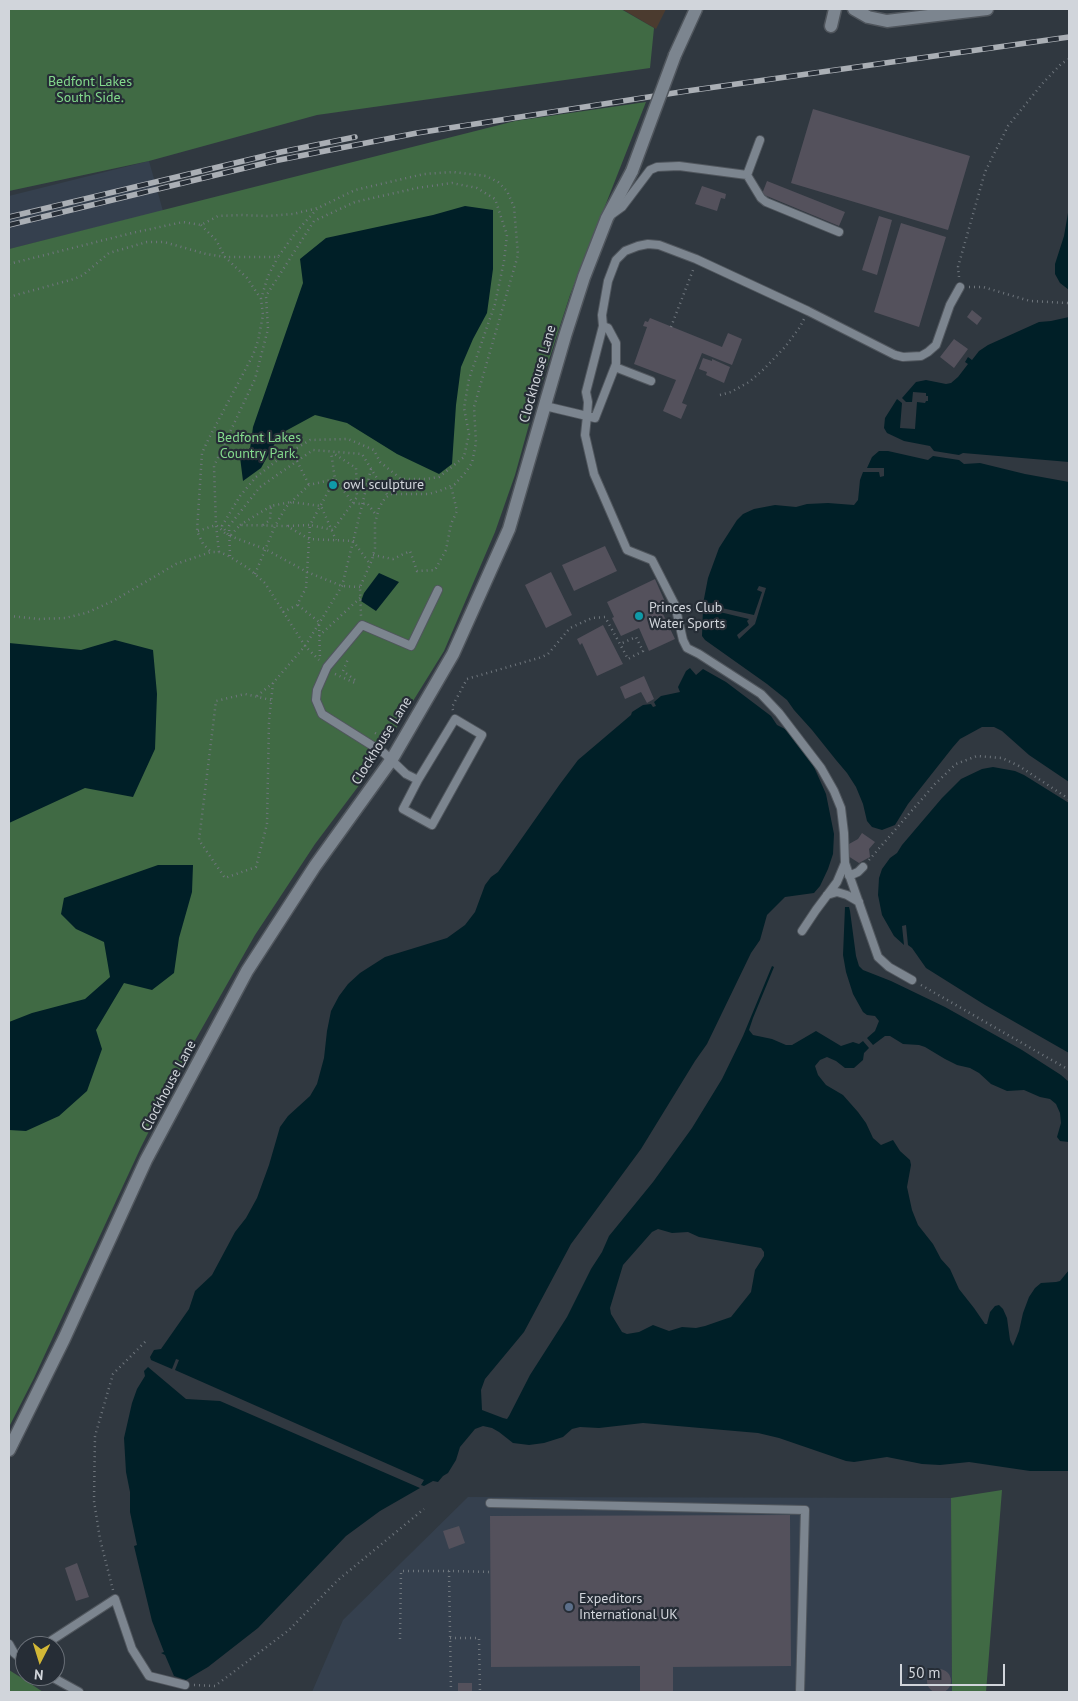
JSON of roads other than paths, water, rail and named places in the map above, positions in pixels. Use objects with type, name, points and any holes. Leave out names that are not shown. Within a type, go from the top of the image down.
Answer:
[{"type":"main road","name":"Clockhouse Lane","points":[[9,1450],[64,1339],[146,1160],[247,971],[316,866],[392,759],[453,654],[509,529],[567,328],[584,278],[607,218],[632,170],[676,54],[696,9]]},
{"type":"main road","points":[[831,26],[835,9]]},
{"type":"main road","points":[[854,9],[868,17],[887,21],[987,9]]},
{"type":"lane","points":[[746,175],[760,140]]},
{"type":"lane","points":[[607,218],[622,207],[650,170],[658,167],[679,166],[746,175],[761,198],[766,202],[839,232]]},
{"type":"lane","points":[[912,980],[889,967],[878,957],[845,863],[841,808],[821,768],[779,713],[761,694],[687,648],[683,640],[675,606],[652,560],[627,550],[594,474],[585,435],[588,402],[586,392],[603,326],[602,315],[608,281],[616,260],[625,251],[638,246],[653,244],[696,259],[808,311],[895,356],[903,357],[920,356],[928,352],[936,344],[950,305],[960,286]]},
{"type":"lane","points":[[545,406],[595,418],[615,367],[616,343],[608,328],[603,326]]},
{"type":"lane","points":[[615,367],[652,381]]},
{"type":"lane","points":[[418,780],[406,774],[392,759],[322,714],[316,700],[317,690],[326,667],[362,625],[411,646],[438,590]]},
{"type":"lane","points":[[455,719],[482,735],[432,826],[403,809],[418,780],[455,719]]},
{"type":"lane","points":[[802,931],[837,882],[845,863]]},
{"type":"lane","points":[[849,876],[858,872],[863,867]]},
{"type":"lane","points":[[828,895],[837,892],[847,894],[859,902]]},
{"type":"lane","points":[[490,1503],[805,1510],[800,1692]]},
{"type":"lane","points":[[58,1636],[115,1598],[132,1649],[149,1676],[185,1685]]},
{"type":"lane","points":[[65,1684],[79,1692]]},
{"type":"railway","points":[[9,225],[274,161],[417,133],[687,91],[1069,37]]},
{"type":"railway","points":[[9,217],[281,152],[355,137]]},
{"type":"place","name":"owl sculpture","points":[[333,485]]},
{"type":"place","name":"Princes Club Water Sports","points":[[639,616]]},
{"type":"place","name":"Expeditors International UK","points":[[569,1607]]},
{"type":"park label","name":"Bedfont Lakes South Side.","points":[[90,90]]},
{"type":"park label","name":"Bedfont Lakes Country Park.","points":[[259,446]]}]
